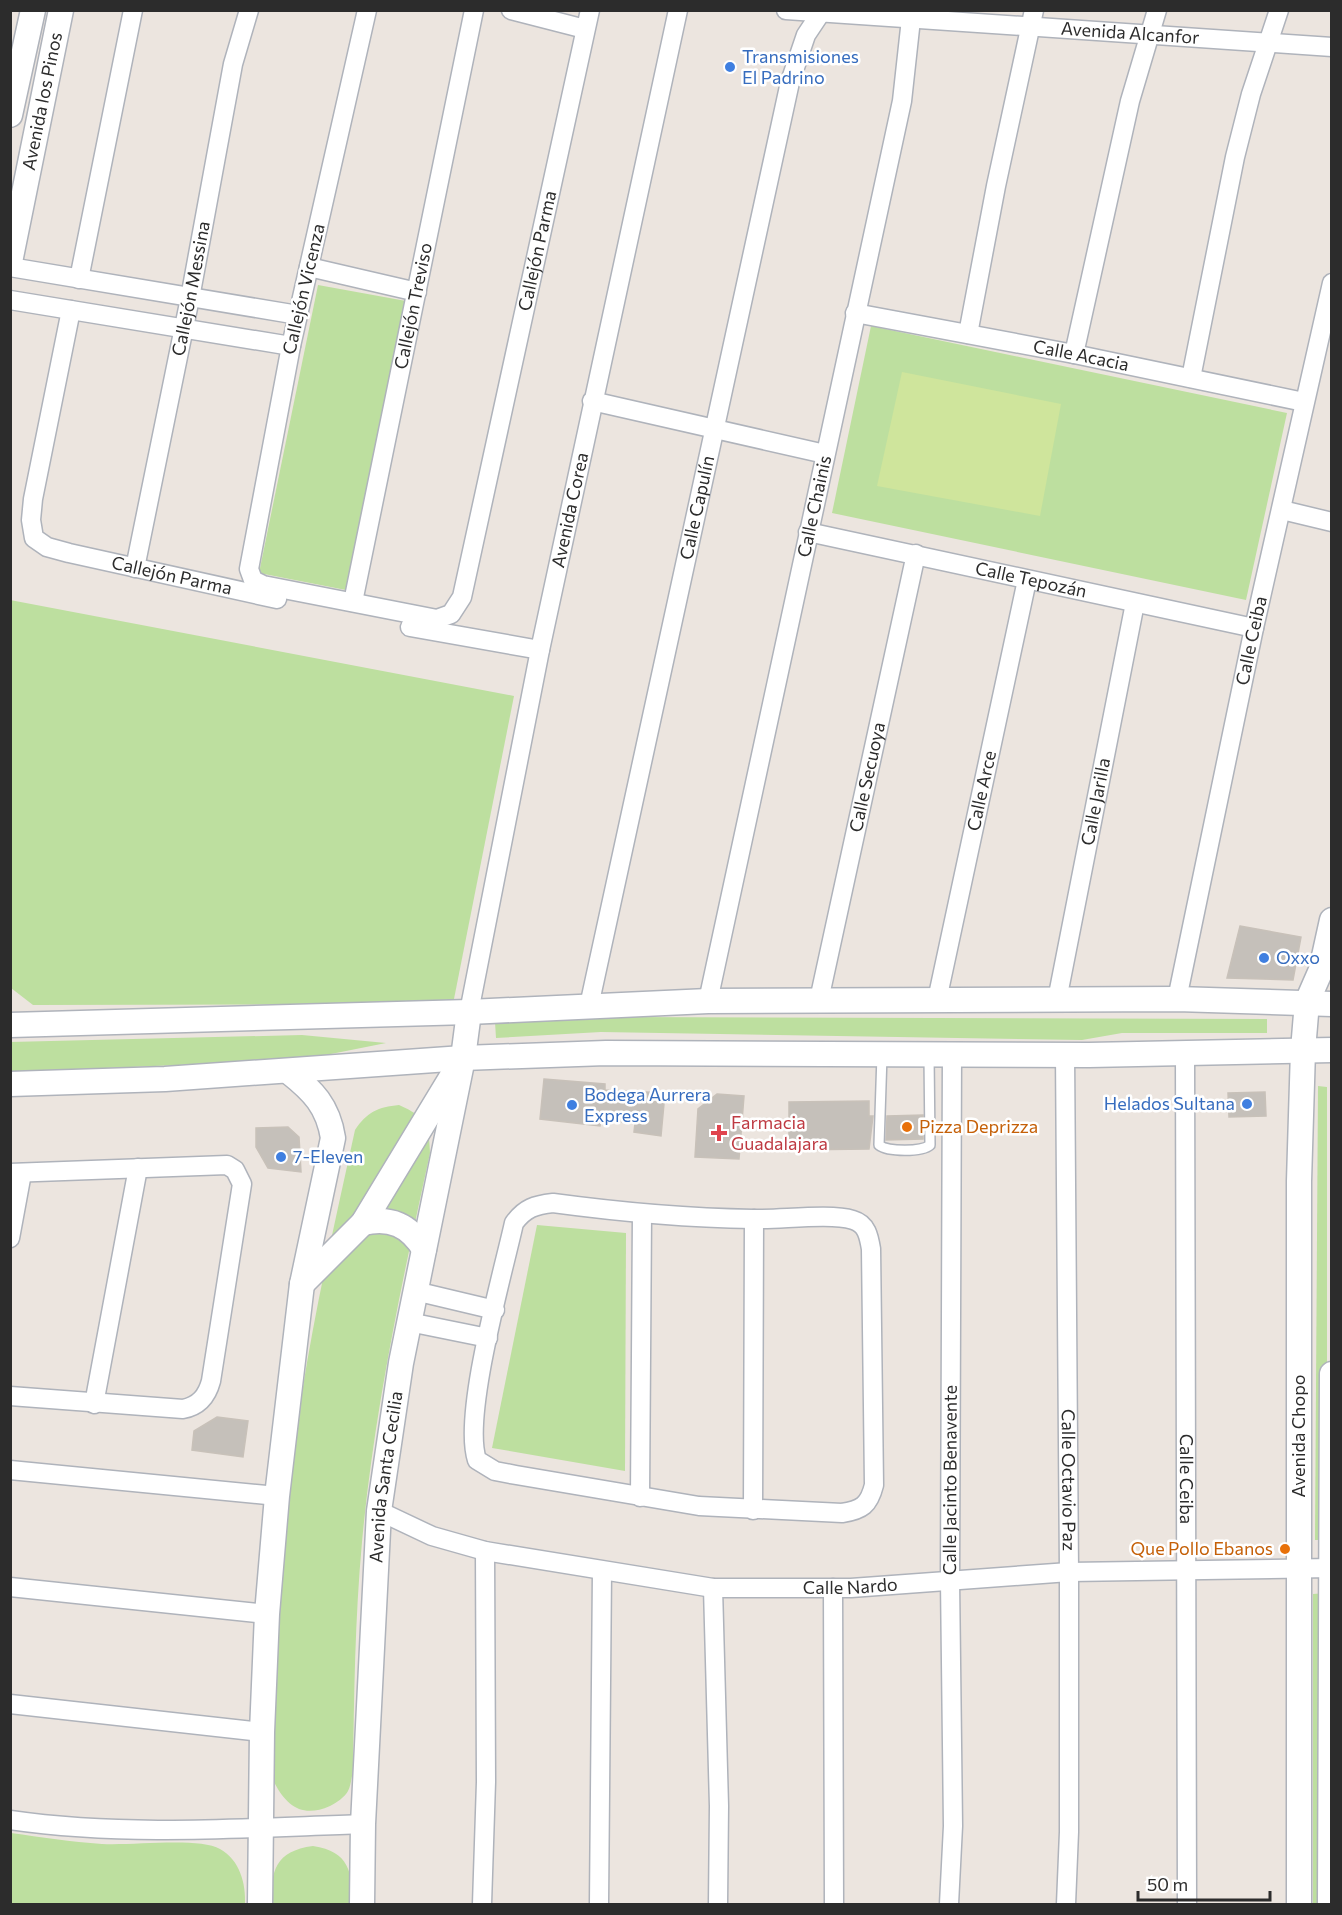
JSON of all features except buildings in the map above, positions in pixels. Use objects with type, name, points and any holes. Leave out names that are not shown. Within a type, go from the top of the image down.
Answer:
[{"type":"street","name":"Avenida los Pinos","points":[[10,115],[33,10]]},
{"type":"street","name":"Avenida los Pinos","points":[[10,264],[61,10]]},
{"type":"street","points":[[79,279],[133,10]]},
{"type":"street","name":"Callejón Messina","points":[[135,568],[190,298],[233,64],[249,10]]},
{"type":"street","name":"Callejón Vicenza","points":[[353,602],[263,585],[253,580],[249,569],[291,346],[367,10]]},
{"type":"street","name":"Callejón Treviso","points":[[353,602],[474,10]]},
{"type":"street","points":[[511,10],[585,29]]},
{"type":"street","name":"Callejón Parma","points":[[353,602],[437,619],[451,614],[462,597],[590,10]]},
{"type":"street","name":"Avenida Corea","points":[[469,1012],[540,650],[678,10]]},
{"type":"street","name":"Avenida Alcanfor","points":[[786,10],[1032,18],[1149,34],[1332,47]]},
{"type":"street","points":[[1074,354],[1113,173],[1157,10]]},
{"type":"street","points":[[1191,378],[1235,157],[1280,10]]},
{"type":"street","name":"Calle Capulín","points":[[589,1006],[790,82],[806,35],[821,12]]},
{"type":"street","name":"Calle Chainis","points":[[708,1001],[902,101],[911,14]]},
{"type":"street","points":[[968,334],[1032,18]]},
{"type":"street","points":[[10,264],[79,279],[298,315]]},
{"type":"street","points":[[309,267],[417,292]]},
{"type":"street","name":"Calle Ceiba","points":[[1177,999],[1254,628],[1332,283]]},
{"type":"street","points":[[10,300],[291,346]]},
{"type":"street","name":"Callejón Parma","points":[[71,310],[33,499],[31,520],[34,538],[47,547],[135,568],[350,615],[540,650]]},
{"type":"street","name":"Calle Acacia","points":[[855,313],[1074,354],[1304,402]]},
{"type":"street","points":[[592,401],[825,454]]},
{"type":"street","points":[[1282,510],[1332,522]]},
{"type":"street","name":"Calle Tepozán","points":[[808,532],[1254,628]]},
{"type":"street","name":"Calle Secuoya","points":[[819,1000],[916,554]]},
{"type":"street","name":"Calle Arce","points":[[938,1000],[1027,580]]},
{"type":"street","name":"Calle Jarilla","points":[[1057,1000],[1135,603]]},
{"type":"street","name":"Avenida Chopo","points":[[1299,1905],[1299,1181],[1303,1050],[1307,1002],[1322,970],[1332,920]]},
{"type":"street","points":[[1322,970],[1332,998]]},
{"type":"street","points":[[10,1014],[21,1025],[469,1012],[708,1001],[1177,999],[1332,1004]]},
{"type":"street","name":"Avenida Santa Cecilia","points":[[362,1905],[363,1824],[379,1511],[409,1322],[463,1058],[469,1012]]},
{"type":"street","points":[[10,1084],[289,1072],[463,1058],[606,1053],[1065,1054],[1332,1050]]},
{"type":"street","name":"Calle Jacinto Benavente","points":[[941,1053],[953,1826],[949,1905]]},
{"type":"street","name":"Calle Ceiba","points":[[1185,1053],[1187,1905]]},
{"type":"street","name":"Calle Octavio Paz","points":[[1065,1054],[1069,1572],[1069,1832],[1066,1905]]},
{"type":"street","points":[[302,1284],[363,1223],[463,1058]]},
{"type":"street","points":[[260,1905],[262,1732],[267,1614],[277,1496],[302,1284],[333,1138],[330,1122],[313,1090],[289,1072]]},
{"type":"street","points":[[10,1238],[16,1173],[226,1165],[235,1170],[243,1184],[209,1390],[199,1403],[183,1409],[10,1396]]},
{"type":"street","points":[[94,1404],[138,1168]]},
{"type":"street","points":[[553,1203],[642,1214],[852,1220],[861,1224],[868,1234],[871,1249],[874,1485],[870,1502],[858,1511],[842,1513],[753,1510],[640,1497],[506,1473],[487,1467],[477,1460],[472,1436],[488,1338],[514,1223],[523,1211],[537,1205],[553,1203]]},
{"type":"street","points":[[640,1497],[642,1214]]},
{"type":"street","points":[[753,1510],[754,1219]]},
{"type":"street","points":[[363,1223],[377,1220],[392,1221],[405,1227],[416,1236],[424,1249]]},
{"type":"street","points":[[416,1291],[495,1310]]},
{"type":"street","points":[[409,1322],[488,1338]]},
{"type":"street","name":"Avenida Chopo","points":[[1330,1905],[1332,1374]]},
{"type":"street","points":[[10,1470],[277,1496]]},
{"type":"street","name":"Calle Nardo","points":[[379,1511],[432,1536],[485,1551],[713,1588],[833,1588],[1069,1572],[1331,1568]]},
{"type":"street","points":[[482,1905],[486,1782],[485,1551]]},
{"type":"street","points":[[598,1905],[602,1571]]},
{"type":"street","points":[[10,1587],[267,1614]]},
{"type":"street","points":[[713,1588],[719,1806],[718,1905]]},
{"type":"street","points":[[833,1588],[834,1905]]},
{"type":"street","points":[[10,1704],[262,1732]]},
{"type":"street","points":[[10,1820],[89,1829],[147,1831],[363,1824]]},
{"type":"lane","points":[[882,1053],[879,1145],[889,1149],[925,1149],[930,1145],[941,1053]]},
{"type":"green space","points":[[318,285],[406,301],[346,590],[259,573]]},
{"type":"green space","points":[[871,326],[1287,413],[1246,600],[832,513]]},
{"type":"green space","points":[[902,372],[1061,404],[1040,516],[877,486]]},
{"type":"green space","points":[[10,600],[514,696],[453,1004],[33,1005],[11,988]]},
{"type":"green space","points":[[614,1017],[1267,1019],[1267,1033],[1122,1033],[1082,1040],[601,1032],[496,1038],[495,1022]]},
{"type":"green space","points":[[302,1035],[386,1043],[301,1060],[11,1072],[10,1042]]},
{"type":"green space","points":[[1318,1086],[1327,1087],[1327,1540],[1315,1540]]},
{"type":"green space","points":[[399,1105],[415,1113],[424,1123],[429,1135],[430,1153],[381,1395],[367,1493],[358,1599],[353,1773],[349,1789],[340,1800],[320,1809],[304,1810],[290,1804],[274,1782],[280,1587],[295,1441],[314,1327],[355,1130],[374,1112],[385,1107]]},
{"type":"green space","points":[[537,1225],[626,1233],[625,1471],[492,1448]]},
{"type":"green space","points":[[1326,1593],[1326,1904],[1313,1904],[1313,1594]]},
{"type":"green space","points":[[11,1833],[102,1844],[197,1843],[210,1845],[227,1854],[237,1866],[243,1881],[245,1904],[11,1904]]},
{"type":"green space","points":[[313,1846],[335,1853],[346,1865],[352,1882],[354,1904],[271,1904],[272,1882],[278,1864],[290,1853]]},
{"type":"place","name":"Transmisiones El Padrino","points":[[730,67]]},
{"type":"place","name":"Oxxo","points":[[1264,958]]},
{"type":"place","name":"Helados Sultana","points":[[1247,1104]]},
{"type":"place","name":"Bodega Aurrera Express","points":[[572,1105]]},
{"type":"place","name":"Pizza Deprizza","points":[[907,1127]]},
{"type":"place","name":"Farmacia Guadalajara","points":[[719,1133]]},
{"type":"place","name":"7-Eleven","points":[[281,1157]]},
{"type":"place","name":"Que Pollo Ebanos","points":[[1285,1549]]}]
